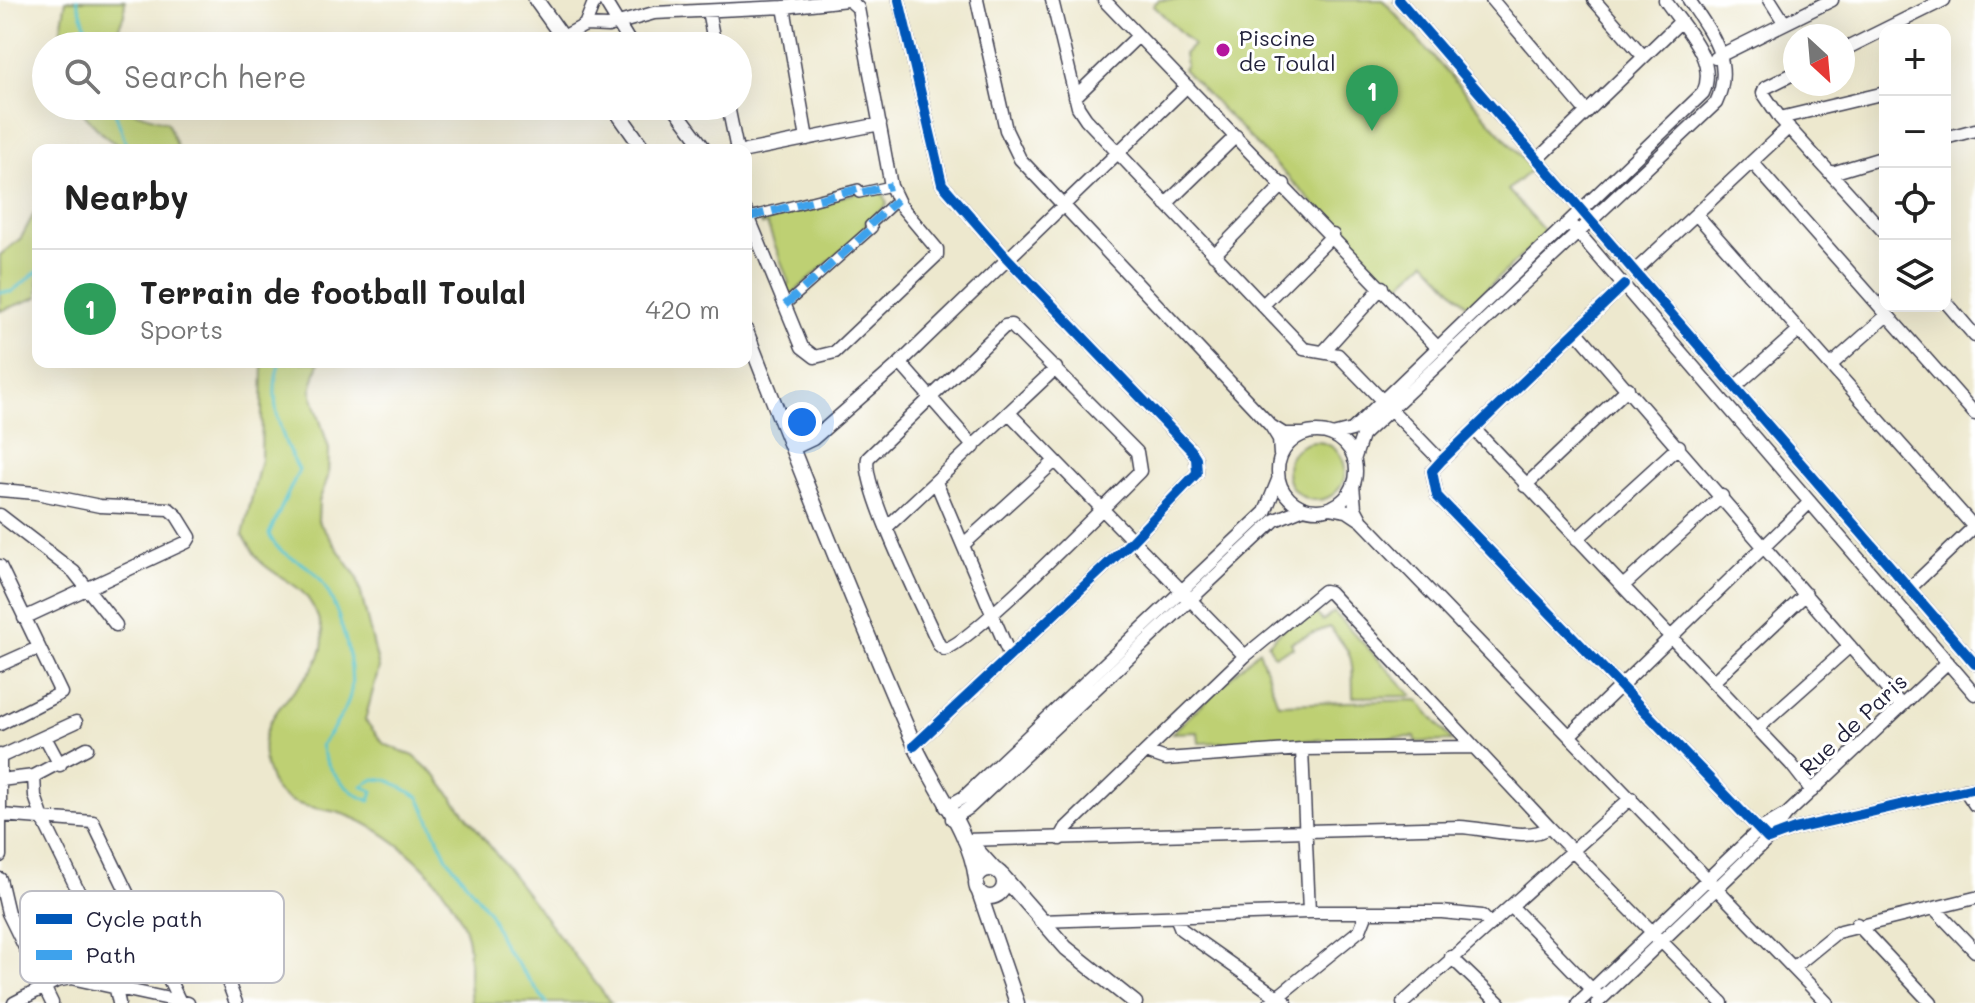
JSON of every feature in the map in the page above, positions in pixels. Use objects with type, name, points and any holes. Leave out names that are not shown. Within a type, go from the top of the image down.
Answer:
[{"type":"street","points":[[536,0],[559,32]]},
{"type":"street","points":[[577,32],[585,25],[595,0]]},
{"type":"street","points":[[604,0],[623,32]]},
{"type":"street","points":[[585,25],[618,23],[654,13],[784,7],[848,0],[858,8],[891,186],[897,200],[938,253],[835,352],[822,358],[806,352],[752,224]]},
{"type":"street","points":[[899,0],[942,184],[1006,257],[1196,458],[1197,473],[1131,542],[914,746]]},
{"type":"street","points":[[977,0],[1010,142],[1020,159],[1065,203],[1271,426],[1284,434],[1332,435],[1352,430],[1386,406],[1578,233],[1716,103],[1722,86],[1722,55],[1717,41],[1689,0]]},
{"type":"street","points":[[1052,0],[1075,97],[1086,119],[1304,349],[1338,355],[1441,461]]},
{"type":"street","points":[[1104,0],[1333,235],[1438,348]]},
{"type":"street","points":[[1399,0],[1584,208],[1975,664]]},
{"type":"street","points":[[1492,0],[1586,111]]},
{"type":"street","points":[[1594,0],[1643,56]]},
{"type":"street","points":[[1362,521],[1355,508],[1353,485],[1354,460],[1362,436],[1438,348],[1697,100],[1707,85],[1705,63],[1665,0]]},
{"type":"street","points":[[1770,0],[1784,22]]},
{"type":"street","points":[[1705,63],[1832,0]]},
{"type":"street","points":[[1855,44],[1944,0]]},
{"type":"street","points":[[784,7],[807,139]]},
{"type":"street","points":[[708,11],[712,32]]},
{"type":"street","points":[[1912,16],[1914,24]]},
{"type":"street","points":[[1539,158],[1680,22]]},
{"type":"street","points":[[1075,97],[1138,36]]},
{"type":"street","points":[[1783,79],[1763,90],[1785,123],[1879,226]]},
{"type":"street","points":[[792,449],[813,439],[900,363],[1006,257],[1187,86]]},
{"type":"street","points":[[1636,270],[1752,162],[1785,123],[1879,95]]},
{"type":"street","points":[[623,120],[640,144]]},
{"type":"street","points":[[684,120],[702,144]]},
{"type":"street","points":[[731,120],[736,144]]},
{"type":"street","points":[[752,150],[880,124]]},
{"type":"street","points":[[1951,136],[1975,130]]},
{"type":"street","points":[[1166,204],[1236,136]]},
{"type":"street","points":[[1832,173],[1879,159]]},
{"type":"street","points":[[1752,162],[1975,414]]},
{"type":"street","points":[[1214,255],[1284,184]]},
{"type":"street","points":[[752,213],[858,189],[859,193],[891,186]]},
{"type":"street","points":[[785,305],[861,238],[897,200]]},
{"type":"street","points":[[1696,214],[1974,527],[1910,588]]},
{"type":"street","points":[[1569,222],[1975,694]]},
{"type":"street","points":[[1263,305],[1333,235]]},
{"type":"street","points":[[1624,285],[1432,471],[1437,496],[1764,835]]},
{"type":"street","points":[[1324,351],[1382,287]]},
{"type":"street","points":[[1951,308],[1975,336]]},
{"type":"street","points":[[1831,365],[1886,316]]},
{"type":"street","points":[[1005,326],[1016,327],[1141,458],[1140,471],[994,612],[950,649],[939,645],[866,475],[868,458],[931,397],[1005,326]]},
{"type":"street","points":[[1736,386],[1798,331]]},
{"type":"street","points":[[1577,332],[1901,705]]},
{"type":"street","points":[[752,346],[914,746],[966,842],[1017,1003]]},
{"type":"street","points":[[900,363],[974,447]]},
{"type":"street","points":[[887,527],[1056,368]]},
{"type":"street","points":[[1525,486],[1628,388]]},
{"type":"street","points":[[1010,414],[1245,656]]},
{"type":"street","points":[[1186,595],[1265,512],[1278,480],[1281,446],[1271,426]]},
{"type":"street","points":[[1475,430],[1812,791]]},
{"type":"street","points":[[1279,459],[1290,443],[1306,434]]},
{"type":"street","points":[[1332,435],[1346,445],[1354,460]]},
{"type":"street","points":[[1577,539],[1679,446]]},
{"type":"street","points":[[964,544],[1054,462]]},
{"type":"street","points":[[1278,480],[1287,497],[1304,508]]},
{"type":"street","points":[[936,482],[994,612],[1010,656]]},
{"type":"street","points":[[1330,508],[1348,495],[1353,485]]},
{"type":"street","points":[[0,490],[36,493],[100,506],[169,509],[190,537],[187,542],[24,618]]},
{"type":"street","points":[[1623,586],[1722,496]]},
{"type":"street","points":[[1571,734],[1763,544],[1810,502]]},
{"type":"street","points":[[949,813],[1186,595],[1275,520],[1304,508],[1347,511],[1362,521],[1571,734],[1827,1003]]},
{"type":"street","points":[[0,515],[55,555],[88,587],[116,625]]},
{"type":"street","points":[[0,566],[6,595],[24,618],[61,693],[0,724]]},
{"type":"street","points":[[1060,839],[1066,828],[1245,656],[1317,593],[1329,592],[1549,827],[1722,1003]]},
{"type":"street","points":[[1713,682],[1806,594]]},
{"type":"street","points":[[1757,729],[1850,646]]},
{"type":"street","points":[[0,665],[38,648]]},
{"type":"street","name":"Rue de Paris","points":[[1764,835],[1948,662]]},
{"type":"street","points":[[0,856],[0,756],[76,722]]},
{"type":"street","points":[[45,737],[60,765]]},
{"type":"street","points":[[1146,752],[1166,759],[1302,749],[1474,747]]},
{"type":"street","points":[[0,780],[34,776],[60,765],[87,748]]},
{"type":"street","points":[[1302,749],[1309,912]]},
{"type":"street","points":[[34,776],[35,796],[43,819],[76,891]]},
{"type":"street","points":[[1578,1003],[1599,999],[1657,936],[1764,835],[1970,789],[1975,805]]},
{"type":"street","points":[[1405,1002],[1451,957],[1631,798]]},
{"type":"street","points":[[1,815],[93,822],[128,891]]},
{"type":"street","points":[[966,842],[1486,828],[1529,836],[1549,827]]},
{"type":"street","points":[[966,842],[1092,972],[1135,1003]]},
{"type":"street","points":[[998,872],[981,872],[978,886],[986,897],[998,895],[1028,909]]},
{"type":"street","points":[[996,934],[998,895],[1005,883],[998,872]]},
{"type":"street","points":[[0,879],[8,913],[20,938]]},
{"type":"street","points":[[1793,968],[1822,941],[1857,924],[1975,898]]},
{"type":"street","points":[[1511,906],[1599,999]]},
{"type":"street","points":[[1934,908],[1975,951]]},
{"type":"street","points":[[1177,919],[1181,929],[1277,1001],[1360,930],[1367,912]]},
{"type":"street","points":[[1040,921],[1367,912],[1461,913],[1482,916],[1489,923]]},
{"type":"street","points":[[1857,924],[1931,1003]]},
{"type":"street","points":[[1451,957],[1499,1003]]},
{"type":"street","points":[[42,983],[52,1003]]},
{"type":"street","points":[[14,1003],[56,983]]},
{"type":"street","points":[[102,983],[184,1001]]},
{"type":"street","points":[[119,983],[119,1003]]},
{"type":"street","points":[[175,983],[184,1001]]},
{"type":"street","points":[[228,983],[236,1003]]},
{"type":"green space","points":[[66,0],[125,0],[124,15],[117,32],[60,32]]},
{"type":"green space","points":[[1159,0],[1383,0],[1532,169],[1508,190],[1546,233],[1468,306],[1426,261],[1396,288],[1183,69],[1186,65],[1184,54],[1193,45],[1153,5]]},
{"type":"green space","points":[[89,120],[160,120],[167,122],[176,144],[116,144]]},
{"type":"green space","points":[[883,191],[887,205],[865,224],[868,227],[790,296],[786,285],[789,283],[767,224],[762,225],[759,218],[856,193]]},
{"type":"green space","points":[[32,217],[32,299],[0,311],[0,255],[21,238]]},
{"type":"green space","points":[[263,368],[317,368],[311,391],[329,449],[328,477],[319,501],[318,521],[357,577],[379,668],[365,720],[384,744],[414,756],[436,776],[611,1003],[472,1003],[467,937],[460,917],[433,878],[396,843],[376,830],[336,812],[295,803],[274,787],[263,748],[268,727],[278,710],[306,678],[317,661],[323,643],[320,623],[309,600],[297,587],[260,561],[243,534],[261,459]]},
{"type":"green space","points":[[1316,442],[1336,451],[1345,471],[1336,491],[1316,500],[1296,491],[1287,471],[1296,451]]},
{"type":"green space","points":[[1308,605],[1323,621],[1334,612],[1413,696],[1353,697],[1348,651],[1329,627],[1291,642],[1293,648],[1274,655],[1268,644]]},
{"type":"green space","points":[[1259,650],[1278,704],[1418,700],[1452,741],[1416,742],[1415,737],[1199,743],[1198,732],[1172,733]]},
{"type":"waterway","points":[[77,0],[87,32]]},
{"type":"waterway","points":[[118,120],[126,144]]},
{"type":"waterway","points":[[0,292],[11,292],[32,276]]},
{"type":"waterway","points":[[278,368],[275,390],[278,418],[299,470],[269,534],[278,548],[309,568],[323,583],[337,612],[350,662],[351,691],[347,705],[321,745],[323,754],[339,779],[362,798],[370,801],[373,791],[362,786],[374,779],[388,780],[419,797],[447,858],[489,912],[504,947],[547,1003]]},
{"type":"marked path","points":[[752,216],[858,189],[859,193],[891,186]]},
{"type":"marked path","points":[[785,305],[872,228],[870,225],[897,200]]},
{"type":"cycle path","points":[[899,0],[942,184],[1006,257],[1191,450],[1196,458],[1197,473],[1131,542],[914,746]]},
{"type":"cycle path","points":[[1399,0],[1975,664]]},
{"type":"cycle path","points":[[1624,285],[1432,471],[1437,496],[1768,839],[1795,829],[1975,788]]},
{"type":"place","name":"Piscine de Toulal","points":[[1223,50]]},
{"type":"place","name":"Terrain de football Toulal","points":[[1372,131]]}]
